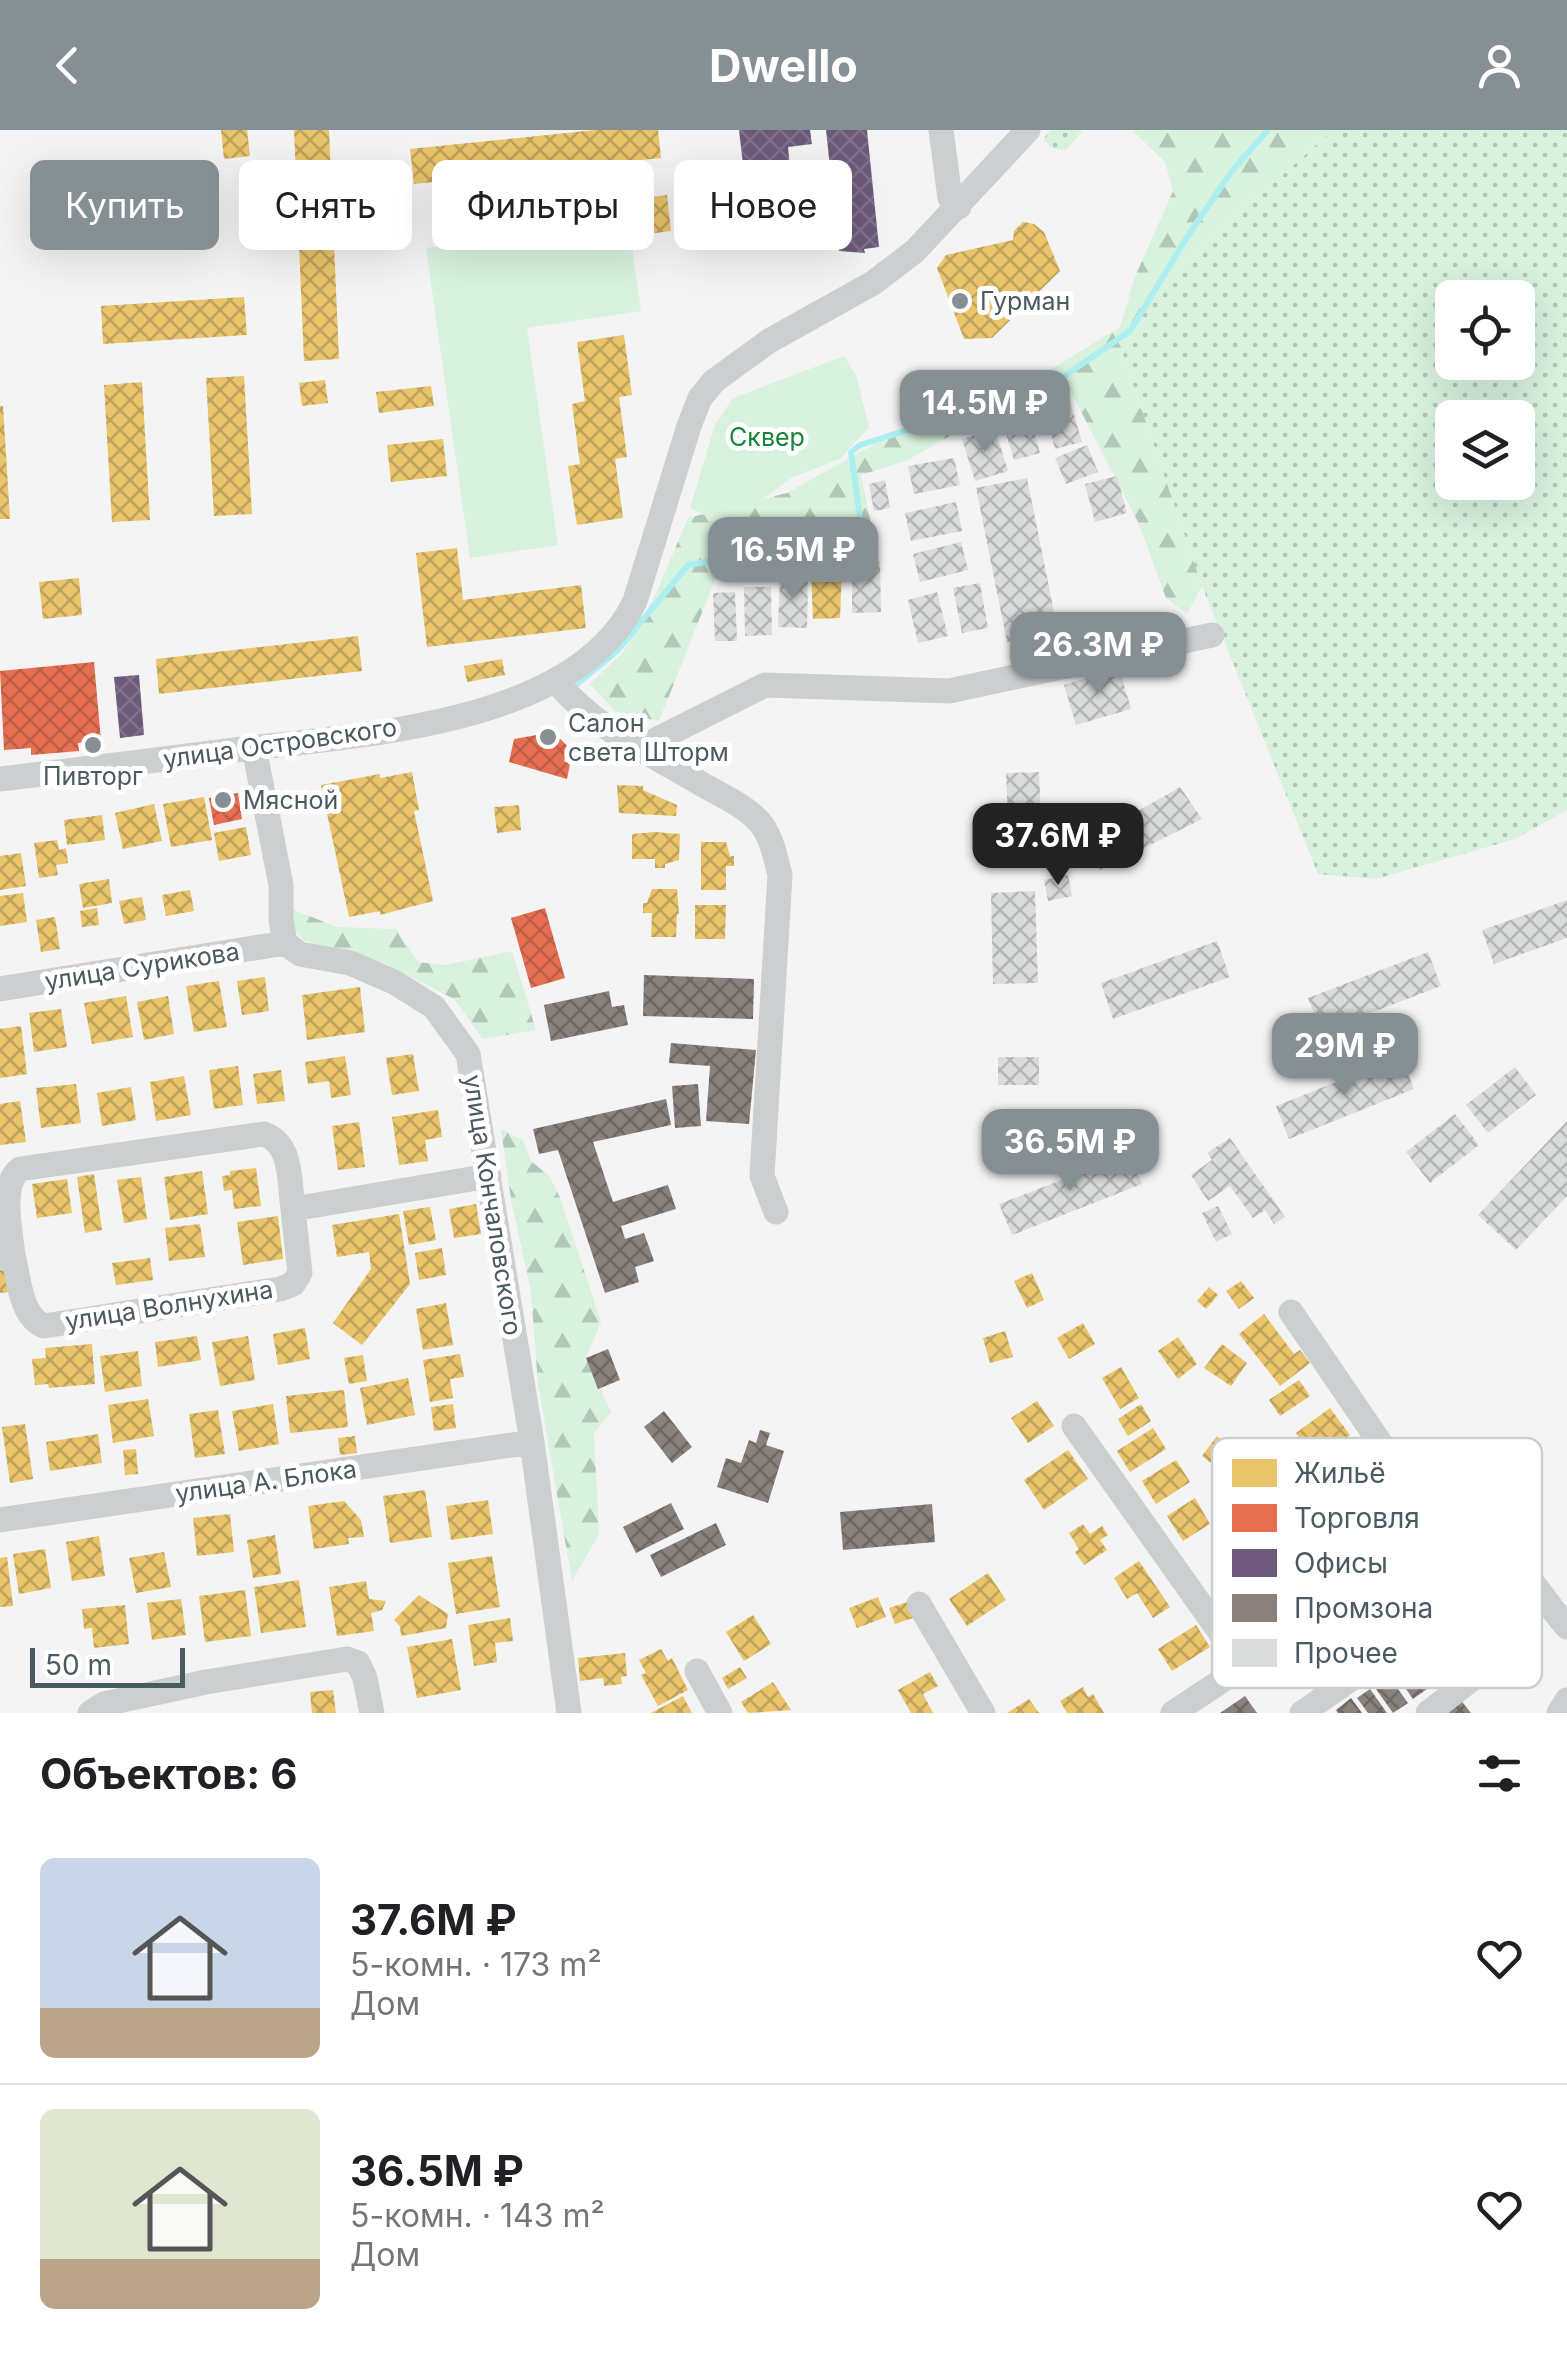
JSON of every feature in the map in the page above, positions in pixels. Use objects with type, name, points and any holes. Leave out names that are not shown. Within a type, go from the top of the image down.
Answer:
[{"type":"street","points":[[940,130],[950,198],[959,206]]},
{"type":"street","name":"улица Островского","points":[[0,780],[439,720],[520,696],[584,662],[625,622],[689,426],[700,398],[714,381],[769,341],[874,283],[914,251],[1028,130]]},
{"type":"street","points":[[640,748],[765,685],[949,691],[1212,635]]},
{"type":"street","points":[[554,680],[577,707],[606,730],[747,813],[760,823],[774,849],[780,876],[762,1176],[776,1212]]},
{"type":"street","points":[[254,748],[281,886],[280,920],[285,943]]},
{"type":"street","name":"улица Сурикова","points":[[0,988],[285,943]]},
{"type":"street","name":"улица Кончаловского","points":[[285,943],[300,954],[350,963],[394,982],[434,1007],[468,1054],[532,1442],[569,1713]]},
{"type":"street","points":[[7,1256],[5,1186],[10,1174],[20,1168],[264,1134],[276,1138],[284,1148],[293,1208],[489,1176]]},
{"type":"street","name":"улица Волнухина","points":[[7,1256],[27,1311],[33,1322],[44,1326],[280,1289],[293,1284],[300,1273],[293,1208]]},
{"type":"street","points":[[1291,1312],[1386,1438]]},
{"type":"street","points":[[1074,1426],[1212,1621]]},
{"type":"street","name":"улица А. Блока","points":[[0,1520],[532,1442]]},
{"type":"street","points":[[1542,1596],[1564,1624]]},
{"type":"street","points":[[919,1604],[983,1713]]},
{"type":"street","points":[[90,1713],[104,1704],[189,1686],[347,1659],[358,1663],[365,1678],[372,1713]]},
{"type":"street","points":[[697,1672],[720,1713]]},
{"type":"street","points":[[1173,1713],[1212,1687]]},
{"type":"street","points":[[1302,1713],[1338,1688]]},
{"type":"street","points":[[1428,1713],[1460,1688]]},
{"type":"street","points":[[1559,1713],[1567,1700]]},
{"type":"green space","points":[[1051,130],[1083,130],[1066,150],[1053,149],[1043,139]]},
{"type":"green space","points":[[1132,130],[1333,130],[1156,287],[1123,355],[1202,586],[1187,614],[1166,598],[1139,524],[1070,390],[967,426],[908,460],[861,475],[876,547],[821,563],[715,580],[659,721],[616,712],[590,684],[623,652],[654,598],[688,518],[787,493],[926,415],[1003,399],[1120,327],[1135,277],[1173,191],[1165,162]]},
{"type":"green space","points":[[1333,130],[1567,130],[1567,810],[1515,839],[1376,879],[1318,874],[1202,586],[1123,355],[1156,287]]},
{"type":"green space","points":[[426,248],[632,250],[641,311],[527,328],[558,545],[470,558]]},
{"type":"green space","name":"Сквер","points":[[844,356],[856,375],[869,427],[840,459],[793,477],[726,526],[690,508],[715,425],[733,398]]},
{"type":"green space","points":[[289,908],[337,927],[396,929],[418,962],[445,965],[512,951],[536,1030],[483,1039],[454,999],[386,964],[305,941],[289,926]]},
{"type":"green space","points":[[501,1129],[523,1140],[531,1161],[550,1177],[601,1322],[586,1358],[611,1412],[594,1433],[599,1534],[572,1581],[538,1384],[531,1292]]},
{"type":"building: Жильё","points":[[221,130],[247,130],[250,156],[224,159]]},
{"type":"building: Жильё","points":[[294,130],[329,130],[330,160],[295,160]]},
{"type":"building: Жильё","points":[[595,130],[658,130],[661,158],[432,160],[432,182],[414,184],[410,149]]},
{"type":"building: Жильё","points":[[667,195],[671,231],[654,233],[654,197]]},
{"type":"building: Жильё","points":[[1023,222],[1044,232],[1060,271],[992,338],[964,339],[937,268],[946,255],[1013,240],[1014,231]]},
{"type":"building: Жильё","points":[[299,250],[334,250],[339,359],[304,361]]},
{"type":"building: Жильё","points":[[244,297],[247,335],[103,344],[101,306]]},
{"type":"building: Жильё","points":[[624,335],[632,395],[619,397],[627,457],[615,459],[623,518],[577,525],[568,466],[580,464],[572,404],[585,401],[577,342]]},
{"type":"building: Жильё","points":[[244,376],[252,514],[214,516],[206,378]]},
{"type":"building: Жильё","points":[[325,380],[328,403],[302,406],[299,383]]},
{"type":"building: Жильё","points":[[142,382],[150,520],[112,522],[104,385]]},
{"type":"building: Жильё","points":[[431,386],[434,406],[379,413],[376,392]]},
{"type":"building: Жильё","points":[[3,406],[10,519],[0,519]]},
{"type":"building: Жильё","points":[[443,439],[447,476],[391,482],[387,445]]},
{"type":"building: Жильё","points":[[457,548],[463,600],[581,585],[586,628],[427,647],[416,553]]},
{"type":"building: Жильё","points":[[842,569],[840,618],[813,619],[811,571]]},
{"type":"building: Жильё","points":[[79,578],[82,615],[43,619],[39,582]]},
{"type":"building: Жильё","points":[[358,636],[362,671],[159,694],[156,659]]},
{"type":"building: Жильё","points":[[502,659],[505,675],[467,682],[464,666]]},
{"type":"building: Жильё","points":[[412,772],[419,810],[414,811],[433,901],[380,915],[380,911],[349,917],[321,785]]},
{"type":"building: Жильё","points":[[617,785],[643,786],[643,790],[677,805],[676,816],[619,813]]},
{"type":"building: Жильё","points":[[204,797],[212,840],[171,847],[163,804]]},
{"type":"building: Жильё","points":[[154,804],[162,841],[123,849],[115,813]]},
{"type":"building: Жильё","points":[[519,805],[521,830],[497,833],[494,807]]},
{"type":"building: Жильё","points":[[102,815],[105,840],[67,845],[64,820]]},
{"type":"building: Жильё","points":[[246,827],[251,855],[219,861],[214,833]]},
{"type":"building: Жильё","points":[[632,834],[680,834],[679,860],[665,864],[665,868],[655,868],[655,859],[632,859]]},
{"type":"building: Жильё","points":[[57,840],[59,850],[66,848],[68,863],[56,865],[58,875],[39,878],[34,843]]},
{"type":"building: Жильё","points":[[701,842],[726,842],[730,856],[734,856],[734,866],[726,866],[726,890],[701,890]]},
{"type":"building: Жильё","points":[[21,853],[26,886],[0,890],[0,856]]},
{"type":"building: Жильё","points":[[109,879],[112,903],[83,908],[79,884]]},
{"type":"building: Жильё","points":[[652,889],[677,889],[676,937],[651,937],[652,913],[643,913],[643,903],[647,903]]},
{"type":"building: Жильё","points":[[190,890],[194,911],[166,916],[162,895]]},
{"type":"building: Жильё","points":[[23,893],[27,922],[0,926],[0,896]]},
{"type":"building: Жильё","points":[[142,897],[146,920],[124,924],[119,901]]},
{"type":"building: Жильё","points":[[695,905],[726,905],[725,939],[695,939]]},
{"type":"building: Жильё","points":[[97,908],[99,925],[82,927],[80,911]]},
{"type":"building: Жильё","points":[[55,917],[60,949],[41,952],[36,920]]},
{"type":"building: Жильё","points":[[265,977],[269,1011],[242,1015],[237,981]]},
{"type":"building: Жильё","points":[[219,981],[227,1027],[194,1032],[186,986]]},
{"type":"building: Жильё","points":[[360,987],[365,1032],[307,1040],[302,995]]},
{"type":"building: Жильё","points":[[126,996],[133,1037],[92,1044],[84,1003]]},
{"type":"building: Жильё","points":[[168,996],[174,1034],[144,1040],[137,1002]]},
{"type":"building: Жильё","points":[[61,1009],[67,1047],[34,1052],[29,1013]]},
{"type":"building: Жильё","points":[[21,1026],[27,1074],[0,1078],[0,1029]]},
{"type":"building: Жильё","points":[[413,1054],[419,1091],[392,1095],[386,1058]]},
{"type":"building: Жильё","points":[[345,1056],[351,1095],[331,1098],[329,1081],[308,1084],[305,1062]]},
{"type":"building: Жильё","points":[[238,1066],[243,1105],[214,1109],[209,1070]]},
{"type":"building: Жильё","points":[[281,1070],[285,1101],[257,1104],[253,1074]]},
{"type":"building: Жильё","points":[[184,1076],[191,1115],[156,1121],[150,1082]]},
{"type":"building: Жильё","points":[[76,1084],[81,1123],[41,1128],[36,1088]]},
{"type":"building: Жильё","points":[[131,1087],[136,1120],[102,1126],[97,1093]]},
{"type":"building: Жильё","points":[[20,1101],[26,1142],[0,1145],[0,1104]]},
{"type":"building: Жильё","points":[[438,1110],[442,1137],[425,1140],[428,1161],[399,1165],[392,1117]]},
{"type":"building: Жильё","points":[[359,1122],[365,1167],[338,1170],[332,1126]]},
{"type":"building: Жильё","points":[[256,1168],[261,1206],[234,1209],[232,1190],[224,1191],[222,1176],[230,1175],[230,1171]]},
{"type":"building: Жильё","points":[[202,1171],[208,1214],[170,1220],[164,1177]]},
{"type":"building: Жильё","points":[[94,1174],[102,1230],[85,1233],[77,1177]]},
{"type":"building: Жильё","points":[[141,1177],[147,1219],[124,1223],[117,1180]]},
{"type":"building: Жильё","points":[[67,1179],[72,1213],[37,1218],[32,1184]]},
{"type":"building: Жильё","points":[[476,1204],[481,1234],[454,1238],[449,1209]]},
{"type":"building: Жильё","points":[[430,1207],[436,1240],[409,1245],[403,1211]]},
{"type":"building: Жильё","points":[[399,1214],[410,1284],[362,1345],[333,1323],[371,1269],[369,1252],[337,1257],[332,1225]]},
{"type":"building: Жильё","points":[[278,1216],[283,1259],[243,1265],[237,1222]]},
{"type":"building: Жильё","points":[[200,1224],[205,1257],[169,1261],[165,1228]]},
{"type":"building: Жильё","points":[[442,1248],[446,1275],[419,1280],[415,1253]]},
{"type":"building: Жильё","points":[[150,1258],[153,1280],[116,1285],[112,1263]]},
{"type":"building: Жильё","points":[[0,1270],[4,1270],[8,1292],[0,1293]]},
{"type":"building: Жильё","points":[[1032,1273],[1044,1300],[1027,1308],[1014,1281]]},
{"type":"building: Жильё","points":[[1241,1281],[1254,1298],[1239,1309],[1226,1291]]},
{"type":"building: Жильё","points":[[1209,1287],[1218,1295],[1206,1309],[1197,1301]]},
{"type":"building: Жильё","points":[[446,1303],[453,1345],[423,1350],[416,1309]]},
{"type":"building: Жильё","points":[[1264,1314],[1294,1354],[1300,1350],[1310,1363],[1280,1386],[1239,1334]]},
{"type":"building: Жильё","points":[[1083,1323],[1095,1344],[1069,1359],[1057,1338]]},
{"type":"building: Жильё","points":[[305,1328],[310,1359],[278,1365],[273,1334]]},
{"type":"building: Жильё","points":[[1005,1331],[1013,1357],[990,1363],[983,1338]]},
{"type":"building: Жильё","points":[[197,1336],[201,1360],[158,1367],[155,1342]]},
{"type":"building: Жильё","points":[[248,1336],[255,1380],[220,1386],[212,1342]]},
{"type":"building: Жильё","points":[[1178,1337],[1197,1364],[1178,1379],[1158,1351]]},
{"type":"building: Жильё","points":[[92,1344],[95,1384],[49,1388],[48,1384],[35,1385],[32,1359],[46,1358],[45,1348]]},
{"type":"building: Жильё","points":[[1222,1344],[1247,1363],[1231,1386],[1204,1368]]},
{"type":"building: Жильё","points":[[138,1351],[142,1386],[105,1392],[100,1356]]},
{"type":"building: Жильё","points":[[460,1354],[464,1377],[450,1379],[453,1398],[430,1402],[423,1360]]},
{"type":"building: Жильё","points":[[363,1355],[367,1381],[349,1384],[344,1358]]},
{"type":"building: Жильё","points":[[1121,1367],[1139,1398],[1120,1409],[1102,1378]]},
{"type":"building: Жильё","points":[[408,1378],[415,1415],[367,1425],[360,1388]]},
{"type":"building: Жильё","points":[[1299,1380],[1310,1396],[1280,1416],[1269,1400]]},
{"type":"building: Жильё","points":[[344,1390],[348,1427],[290,1433],[286,1396]]},
{"type":"building: Жильё","points":[[148,1399],[154,1436],[113,1443],[108,1405]]},
{"type":"building: Жильё","points":[[1037,1401],[1054,1426],[1028,1443],[1011,1418]]},
{"type":"building: Жильё","points":[[273,1404],[279,1444],[239,1451],[232,1411]]},
{"type":"building: Жильё","points":[[453,1404],[456,1428],[434,1431],[431,1407]]},
{"type":"building: Жильё","points":[[1141,1404],[1151,1421],[1128,1436],[1118,1419]]},
{"type":"building: Жильё","points":[[1330,1408],[1350,1435],[1300,1438],[1296,1433]]},
{"type":"building: Жильё","points":[[218,1410],[225,1454],[195,1458],[189,1414]]},
{"type":"building: Жильё","points":[[25,1424],[33,1479],[10,1483],[2,1427]]},
{"type":"building: Жильё","points":[[1153,1428],[1166,1449],[1130,1472],[1117,1451]]},
{"type":"building: Жильё","points":[[98,1434],[102,1463],[50,1471],[46,1442]]},
{"type":"building: Жильё","points":[[355,1436],[357,1453],[340,1455],[338,1438]]},
{"type":"building: Жильё","points":[[1212,1443],[1212,1464],[1202,1456]]},
{"type":"building: Жильё","points":[[136,1449],[138,1474],[125,1475],[123,1450]]},
{"type":"building: Жильё","points":[[1068,1450],[1088,1479],[1044,1510],[1024,1480]]},
{"type":"building: Жильё","points":[[1176,1460],[1190,1482],[1156,1504],[1142,1481]]},
{"type":"building: Жильё","points":[[425,1490],[432,1537],[390,1543],[383,1496]]},
{"type":"building: Жильё","points":[[1195,1498],[1210,1524],[1183,1541],[1167,1516]]},
{"type":"building: Жильё","points":[[488,1500],[493,1534],[451,1540],[446,1506]]},
{"type":"building: Жильё","points":[[344,1501],[361,1520],[364,1537],[348,1538],[349,1544],[314,1549],[308,1506]]},
{"type":"building: Жильё","points":[[230,1514],[234,1552],[197,1556],[193,1518]]},
{"type":"building: Жильё","points":[[1083,1524],[1090,1534],[1102,1526],[1108,1535],[1100,1540],[1107,1550],[1084,1565],[1069,1533]]},
{"type":"building: Жильё","points":[[275,1535],[281,1574],[253,1578],[247,1540]]},
{"type":"building: Жильё","points":[[99,1536],[105,1576],[72,1581],[66,1542]]},
{"type":"building: Жильё","points":[[45,1549],[51,1588],[19,1594],[13,1554]]},
{"type":"building: Жильё","points":[[164,1552],[171,1587],[136,1593],[129,1558]]},
{"type":"building: Жильё","points":[[492,1556],[500,1607],[456,1614],[448,1563]]},
{"type":"building: Жильё","points":[[7,1557],[13,1606],[0,1607],[0,1558]]},
{"type":"building: Жильё","points":[[1139,1561],[1170,1607],[1153,1618],[1137,1593],[1127,1599],[1114,1578]]},
{"type":"building: Жильё","points":[[988,1573],[1006,1600],[967,1626],[949,1599]]},
{"type":"building: Жильё","points":[[299,1580],[306,1627],[261,1633],[254,1587]]},
{"type":"building: Жильё","points":[[366,1581],[369,1599],[386,1601],[382,1610],[371,1613],[374,1631],[337,1636],[329,1587]]},
{"type":"building: Жильё","points":[[245,1590],[251,1636],[205,1642],[199,1596]]},
{"type":"building: Жильё","points":[[419,1595],[448,1614],[446,1628],[401,1636],[400,1626],[394,1620]]},
{"type":"building: Жильё","points":[[878,1597],[886,1617],[857,1628],[849,1608]]},
{"type":"building: Жильё","points":[[181,1599],[186,1635],[152,1640],[147,1603]]},
{"type":"building: Жильё","points":[[907,1602],[913,1618],[895,1624],[889,1608]]},
{"type":"building: Жильё","points":[[125,1605],[129,1644],[94,1648],[92,1628],[84,1629],[82,1609]]},
{"type":"building: Жильё","points":[[753,1615],[771,1644],[744,1661],[726,1632]]},
{"type":"building: Жильё","points":[[510,1618],[513,1641],[495,1643],[497,1662],[474,1666],[468,1625]]},
{"type":"building: Жильё","points":[[1196,1625],[1210,1647],[1172,1671],[1158,1649]]},
{"type":"building: Жильё","points":[[452,1639],[461,1690],[417,1698],[407,1647]]},
{"type":"building: Жильё","points":[[661,1649],[668,1661],[672,1658],[688,1690],[658,1706],[641,1675],[646,1673],[639,1660]]},
{"type":"building: Жильё","points":[[625,1653],[627,1676],[621,1677],[622,1684],[604,1686],[603,1678],[580,1681],[578,1658]]},
{"type":"building: Жильё","points":[[740,1667],[747,1678],[728,1689],[722,1678]]},
{"type":"building: Жильё","points":[[930,1672],[938,1686],[923,1694],[933,1713],[911,1713],[898,1690]]},
{"type":"building: Жильё","points":[[773,1682],[791,1710],[748,1713],[741,1702]]},
{"type":"building: Жильё","points":[[1083,1687],[1088,1697],[1093,1694],[1104,1713],[1067,1713],[1060,1701]]},
{"type":"building: Жильё","points":[[333,1690],[336,1713],[312,1713],[310,1692]]},
{"type":"building: Жильё","points":[[683,1696],[692,1713],[651,1713]]},
{"type":"building: Жильё","points":[[1029,1699],[1039,1713],[1007,1713]]},
{"type":"building: Торговля","points":[[94,662],[101,741],[78,743],[79,751],[31,755],[31,748],[4,750],[0,671]]},
{"type":"building: Торговля","points":[[554,732],[568,747],[564,761],[570,764],[567,779],[509,762],[514,739]]},
{"type":"building: Торговля","points":[[238,793],[242,819],[214,825],[209,798]]},
{"type":"building: Торговля","points":[[545,908],[565,978],[531,988],[511,918]]},
{"type":"building: Офисы","points":[[739,130],[810,130],[812,144],[788,147],[789,160],[742,160]]},
{"type":"building: Офисы","points":[[826,130],[867,130],[879,247],[864,249],[865,253],[839,251],[852,250],[852,160],[829,160]]},
{"type":"building: Офисы","points":[[139,675],[144,735],[120,738],[114,677]]},
{"type":"building: Промзона","points":[[644,975],[754,979],[753,1019],[643,1016]]},
{"type":"building: Промзона","points":[[609,991],[612,1007],[624,1005],[628,1025],[551,1041],[544,1005]]},
{"type":"building: Промзона","points":[[671,1043],[756,1050],[749,1124],[706,1121],[710,1066],[669,1063]]},
{"type":"building: Промзона","points":[[698,1084],[701,1126],[675,1128],[672,1086]]},
{"type":"building: Промзона","points":[[666,1099],[671,1125],[593,1142],[613,1202],[668,1185],[676,1209],[621,1226],[625,1239],[644,1233],[654,1261],[635,1267],[639,1282],[605,1293],[558,1150],[539,1154],[533,1129]]},
{"type":"building: Промзона","points":[[608,1349],[620,1380],[598,1389],[586,1358]]},
{"type":"building: Промзона","points":[[664,1411],[692,1447],[672,1463],[644,1427]]},
{"type":"building: Промзона","points":[[760,1430],[770,1433],[766,1445],[784,1451],[768,1503],[717,1487],[726,1458],[741,1463],[749,1440],[756,1443]]},
{"type":"building: Промзона","points":[[671,1503],[684,1529],[636,1553],[623,1527]]},
{"type":"building: Промзона","points":[[932,1504],[935,1542],[843,1550],[840,1512]]},
{"type":"building: Промзона","points":[[716,1523],[726,1545],[661,1577],[650,1555]]},
{"type":"building: Промзона","points":[[1375,1688],[1397,1688],[1408,1703],[1393,1713]]},
{"type":"building: Промзона","points":[[1405,1688],[1428,1688],[1413,1699]]},
{"type":"building: Промзона","points":[[1370,1689],[1387,1713],[1368,1713],[1357,1698]]},
{"type":"building: Промзона","points":[[1245,1696],[1257,1713],[1220,1713]]},
{"type":"building: Промзона","points":[[1351,1698],[1362,1713],[1338,1713],[1336,1710]]},
{"type":"building: Промзона","points":[[1459,1698],[1471,1713],[1440,1713]]},
{"type":"building: Прочее","points":[[1070,401],[1082,442],[1055,449],[1044,408]]},
{"type":"building: Прочее","points":[[1029,412],[1040,453],[1014,460],[1002,420]]},
{"type":"building: Прочее","points":[[995,429],[1008,471],[975,481],[962,439]]},
{"type":"building: Прочее","points":[[1087,445],[1098,472],[1066,484],[1055,458]]},
{"type":"building: Прочее","points":[[954,458],[960,485],[914,494],[908,466]]},
{"type":"building: Прочее","points":[[1117,476],[1127,513],[1095,522],[1085,484]]},
{"type":"building: Прочее","points":[[1027,478],[1058,632],[1007,642],[976,488]]},
{"type":"building: Прочее","points":[[885,480],[890,508],[874,511],[869,484]]},
{"type":"building: Прочее","points":[[956,502],[962,531],[911,541],[905,513]]},
{"type":"building: Прочее","points":[[961,542],[968,570],[920,582],[913,554]]},
{"type":"building: Прочее","points":[[880,561],[881,612],[852,613],[852,562]]},
{"type":"building: Прочее","points":[[780,577],[808,577],[807,628],[778,627]]},
{"type":"building: Прочее","points":[[980,583],[988,628],[962,633],[953,588]]},
{"type":"building: Прочее","points":[[744,587],[771,587],[772,635],[745,636]]},
{"type":"building: Прочее","points":[[735,592],[737,641],[715,641],[713,593]]},
{"type":"building: Прочее","points":[[937,592],[948,636],[918,643],[908,600]]},
{"type":"building: Прочее","points":[[1119,668],[1131,709],[1076,725],[1064,685]]},
{"type":"building: Прочее","points":[[1039,772],[1041,817],[1008,818],[1006,773]]},
{"type":"building: Прочее","points":[[1180,787],[1202,819],[1100,870],[1086,841]]},
{"type":"building: Прочее","points":[[1068,875],[1072,896],[1048,901],[1044,880]]},
{"type":"building: Прочее","points":[[1035,891],[1038,983],[993,984],[991,893]]},
{"type":"building: Прочее","points":[[1567,900],[1567,938],[1494,964],[1482,930]]},
{"type":"building: Прочее","points":[[1217,941],[1230,977],[1113,1019],[1101,983]]},
{"type":"building: Прочее","points":[[1428,952],[1441,986],[1321,1032],[1308,998]]},
{"type":"building: Прочее","points":[[1401,1056],[1414,1089],[1289,1139],[1276,1106]]},
{"type":"building: Прочее","points":[[998,1057],[1039,1057],[1039,1085],[998,1085]]},
{"type":"building: Прочее","points":[[1515,1067],[1536,1095],[1488,1133],[1466,1105]]},
{"type":"building: Прочее","points":[[1455,1114],[1479,1145],[1430,1183],[1406,1152]]},
{"type":"building: Прочее","points":[[1567,1121],[1567,1196],[1516,1250],[1478,1215]]},
{"type":"building: Прочее","points":[[1230,1138],[1285,1217],[1274,1224],[1265,1210],[1253,1218],[1230,1186],[1208,1201],[1191,1175],[1212,1160],[1207,1153]]},
{"type":"building: Прочее","points":[[1130,1154],[1142,1184],[1012,1235],[999,1204]]},
{"type":"building: Прочее","points":[[1218,1206],[1232,1234],[1216,1242],[1202,1213]]},
{"type":"waterway","points":[[577,684],[617,651],[688,565],[760,553],[853,545],[862,532],[851,452],[860,445],[1034,397],[1130,331],[1232,171],[1268,130]]},
{"type":"place","name":"Гурман","points":[[960,301]]},
{"type":"place","name":"Салон света Шторм","points":[[548,737]]},
{"type":"place","name":"Пивторг","points":[[93,745]]},
{"type":"place","name":"Мясной","points":[[223,800]]}]
